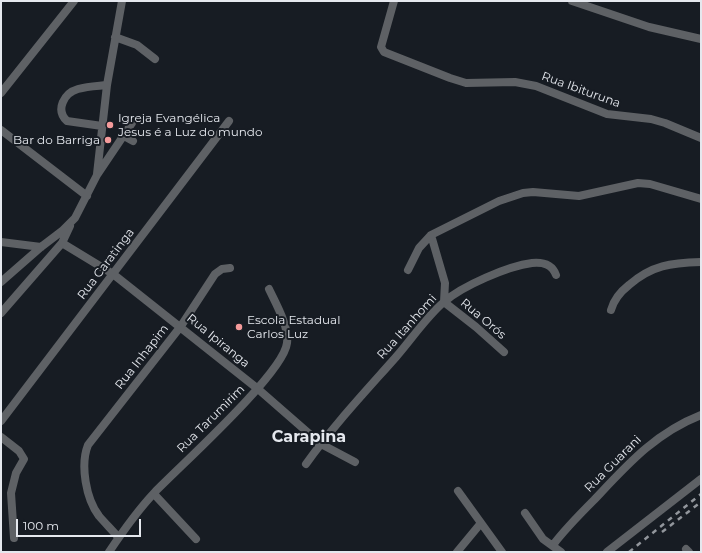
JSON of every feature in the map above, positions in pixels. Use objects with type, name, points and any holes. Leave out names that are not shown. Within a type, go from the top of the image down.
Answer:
[{"type":"street","points":[[1,92],[74,1]]},
{"type":"street","points":[[97,175],[107,85],[122,1]]},
{"type":"street","name":"Rua Ibituruna","points":[[394,1],[381,48],[384,52],[404,61],[466,83],[515,82],[536,86],[607,114],[651,119],[665,123],[701,138]]},
{"type":"street","points":[[572,1],[593,5],[649,27],[701,39]]},
{"type":"street","points":[[116,38],[137,45],[156,59]]},
{"type":"street","points":[[102,126],[66,121],[62,116],[61,107],[66,97],[74,90],[107,85]]},
{"type":"street","name":"Rua Caratinga","points":[[1,421],[229,121]]},
{"type":"street","points":[[1,313],[62,243],[97,175],[132,123]]},
{"type":"street","points":[[1,130],[87,196]]},
{"type":"street","points":[[124,136],[133,141]]},
{"type":"street","points":[[408,270],[419,248],[431,235],[498,201],[523,193],[533,192],[579,196],[638,183],[650,184],[701,199]]},
{"type":"street","points":[[1,282],[62,231],[75,218]]},
{"type":"street","name":"Rua Orós","points":[[431,235],[445,283],[444,302],[476,327],[504,352]]},
{"type":"street","points":[[1,242],[41,247]]},
{"type":"street","name":"Rua Ipiranga","points":[[62,243],[113,274],[181,326],[258,388],[321,444],[355,462]]},
{"type":"street","points":[[612,310],[613,303],[621,292],[643,273],[662,266],[701,262]]},
{"type":"street","name":"Rua Itanhomi","points":[[306,464],[321,444],[444,302],[469,286],[514,266],[535,263],[547,264],[552,267],[556,275]]},
{"type":"street","name":"Rua Inhapim","points":[[118,537],[99,516],[91,500],[84,471],[84,456],[88,445],[181,326],[215,274],[222,269],[230,268]]},
{"type":"street","name":"Rua Tarumirim","points":[[109,552],[118,537],[154,494],[258,388],[277,365],[287,343],[281,316],[269,289]]},
{"type":"street","name":"Rua Guarani","points":[[553,545],[568,527],[640,452],[680,425],[701,415]]},
{"type":"street","points":[[1,437],[21,454],[24,459],[16,473],[11,493],[14,538]]},
{"type":"street","points":[[608,552],[701,479]]},
{"type":"street","points":[[458,491],[502,552]]},
{"type":"street","points":[[154,494],[196,539]]},
{"type":"street","points":[[525,513],[543,539],[561,552]]},
{"type":"street","points":[[457,552],[481,523]]},
{"type":"railway","points":[[629,552],[701,494]]},
{"type":"railway","points":[[662,532],[701,502]]},
{"type":"place","name":"Igreja Evangélica Jesus é a Luz do mundo","points":[[110,125]]},
{"type":"place","name":"Bar do Barriga","points":[[108,140]]},
{"type":"place","name":"Escola Estadual Carlos Luz","points":[[239,327]]},
{"type":"district","name":"Carapina","points":[[309,437]]}]
